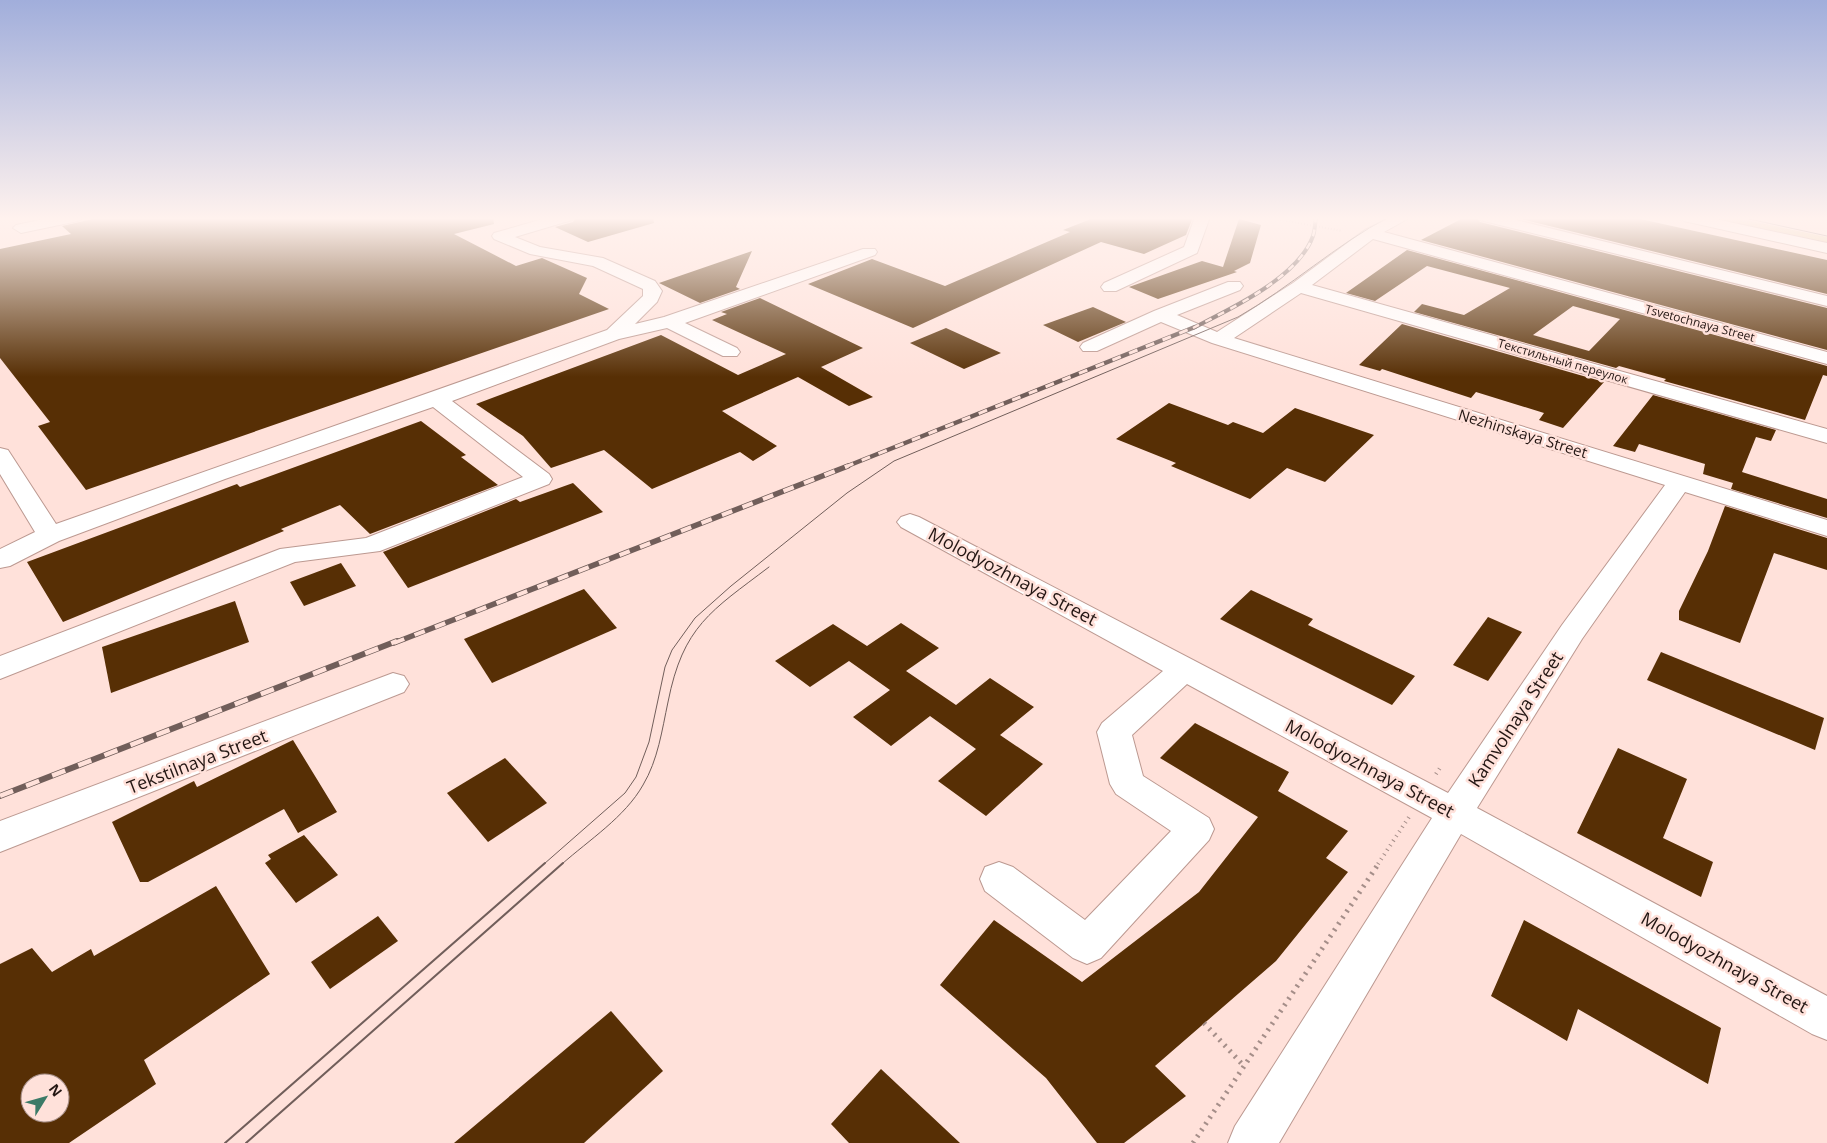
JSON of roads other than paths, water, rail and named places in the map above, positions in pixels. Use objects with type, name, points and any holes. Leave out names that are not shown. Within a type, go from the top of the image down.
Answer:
[{"type":"street","points":[[614,334],[651,298],[653,291],[649,285],[616,270]]},
{"type":"street","points":[[4,551],[50,536],[217,474],[436,399],[614,334],[669,322],[817,270]]},
{"type":"street","points":[[1110,288],[1148,270]]},
{"type":"street","points":[[1219,339],[1299,287],[1321,270]]},
{"type":"street","name":"Tsvetochnaya Street","points":[[1507,270],[1827,358]]},
{"type":"street","points":[[1702,270],[1827,301]]},
{"type":"street","points":[[1090,347],[1161,315],[1234,286]]},
{"type":"street","name":"Текстильный переулок","points":[[1299,287],[1827,436]]},
{"type":"street","name":"Nezhinskaya Street","points":[[1161,315],[1219,339],[1827,528]]},
{"type":"street","points":[[669,322],[730,352]]},
{"type":"street","points":[[0,668],[290,555],[371,545],[540,479],[436,399]]},
{"type":"street","points":[[0,455],[50,536]]},
{"type":"street","name":"Kamvolnaya Street","points":[[1252,1143],[1455,813],[1572,632],[1680,482]]},
{"type":"street","name":"Molodyozhnaya Street","points":[[910,522],[1455,813],[1827,1018]]},
{"type":"street","points":[[999,879],[1087,945],[1196,829],[1128,784],[1114,732],[1185,669]]},
{"type":"street","name":"Tekstilnaya Street","points":[[0,837],[393,684]]},
{"type":"tram line","points":[[544,864],[625,793],[636,777],[649,742],[665,667],[672,650],[695,618],[731,586],[847,493],[894,461],[1238,317],[1308,270]]},
{"type":"tram line","points":[[562,864],[617,818],[643,785],[656,755],[674,676],[691,637],[702,622],[716,609],[769,567]]},
{"type":"tram line","points":[[225,1143],[545,863]]},
{"type":"tram line","points":[[246,1143],[563,863]]},
{"type":"railway","points":[[1195,327],[1261,291],[1287,270]]},
{"type":"railway","points":[[845,467],[1195,327]]},
{"type":"railway","points":[[394,643],[848,466]]},
{"type":"railway","points":[[0,796],[397,641]]}]
